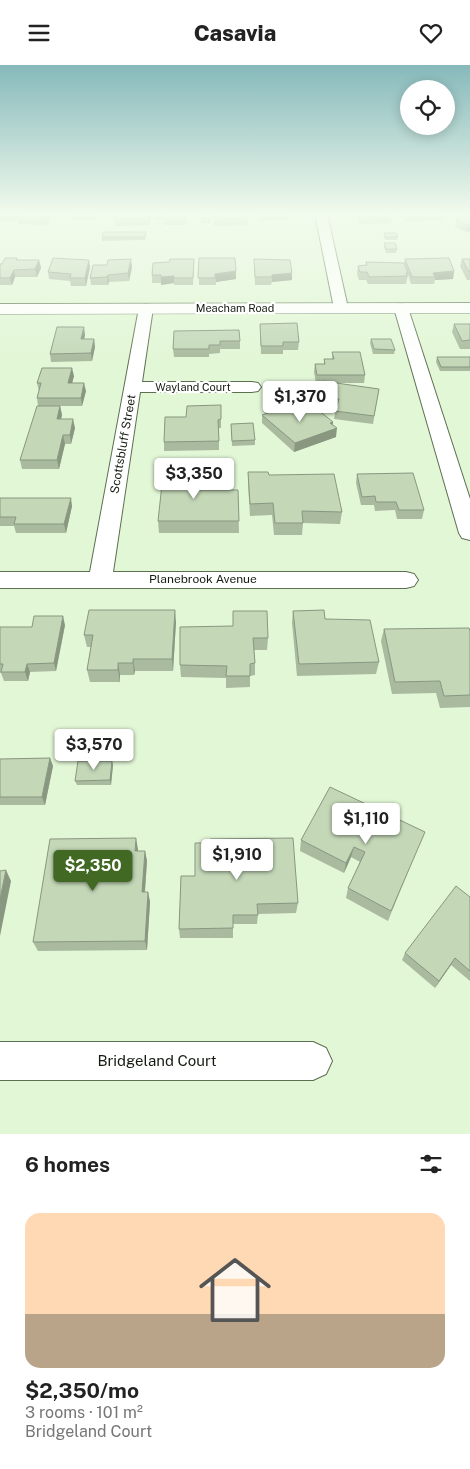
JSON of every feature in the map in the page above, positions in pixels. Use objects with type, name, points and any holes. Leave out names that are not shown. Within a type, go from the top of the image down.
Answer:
[{"type":"street","points":[[332,264],[341,308]]},
{"type":"street","name":"Scottsbluff Street","points":[[100,579],[146,308]]},
{"type":"street","points":[[401,308],[470,533]]},
{"type":"street","name":"Meacham Road","points":[[0,309],[470,308]]},
{"type":"street","name":"Wayland Court","points":[[133,387],[252,387]]},
{"type":"street","name":"Planebrook Avenue","points":[[0,579],[406,579]]},
{"type":"street","name":"Bridgeland Court","points":[[0,1061],[313,1061]]},
{"type":"building","points":[[0,264],[37,264],[35,269],[14,270],[10,278],[0,278]]},
{"type":"building","points":[[51,264],[88,264],[85,278],[70,278],[71,274],[48,272]]},
{"type":"building","points":[[130,264],[128,273],[90,278],[93,265]]},
{"type":"building","points":[[153,264],[194,264],[193,278],[152,275]]},
{"type":"building","points":[[199,264],[235,264],[236,271],[215,274],[215,278],[198,278]]},
{"type":"building","points":[[254,264],[291,264],[292,273],[272,275],[272,277],[255,277]]},
{"type":"building","points":[[404,264],[408,273],[406,273],[407,276],[369,277],[367,272],[360,272],[358,266]]},
{"type":"building","points":[[407,264],[451,264],[454,271],[433,273],[435,277],[412,277]]},
{"type":"building","points":[[465,264],[470,264],[469,272]]},
{"type":"building","points":[[297,323],[299,342],[283,342],[283,346],[261,346],[260,324]]},
{"type":"building","points":[[454,324],[470,324],[470,340],[462,341]]},
{"type":"building","points":[[57,327],[84,327],[81,339],[94,339],[91,353],[50,354]]},
{"type":"building","points":[[239,330],[240,341],[220,341],[220,345],[209,345],[209,349],[173,349],[174,331]]},
{"type":"building","points":[[371,339],[391,339],[395,350],[374,349]]},
{"type":"building","points":[[332,352],[360,352],[365,375],[317,375],[315,364],[325,364],[324,359],[334,359]]},
{"type":"building","points":[[437,357],[470,357],[470,367],[441,367]]},
{"type":"building","points":[[42,368],[72,368],[68,383],[84,383],[81,398],[37,398],[41,383],[37,383]]},
{"type":"building","points":[[322,381],[379,389],[374,416],[335,411],[339,399],[327,397],[328,394],[318,393]]},
{"type":"building","points":[[221,405],[221,419],[218,420],[219,441],[164,442],[165,417],[186,417],[187,406]]},
{"type":"building","points":[[312,405],[333,422],[330,423],[337,428],[295,443],[262,415],[282,408],[288,408],[292,412]]},
{"type":"building","points":[[37,406],[60,406],[57,419],[73,419],[70,435],[63,435],[57,460],[20,460]]},
{"type":"building","points":[[253,423],[255,440],[232,441],[231,424]]},
{"type":"building","points":[[164,466],[190,466],[188,490],[238,490],[239,521],[158,521]]},
{"type":"building","points":[[248,472],[268,472],[269,475],[334,474],[342,512],[302,511],[303,523],[275,523],[273,503],[250,504]]},
{"type":"building","points":[[413,473],[424,510],[399,510],[396,502],[376,502],[375,496],[362,497],[357,474]]},
{"type":"building","points":[[0,498],[71,498],[64,524],[14,524],[16,517],[0,517]]},
{"type":"building","points":[[89,610],[175,610],[172,659],[133,659],[133,663],[118,663],[118,670],[87,670],[93,635],[84,635]]},
{"type":"building","points":[[324,610],[325,619],[370,620],[379,662],[299,664],[293,611]]},
{"type":"building","points":[[233,611],[267,611],[268,638],[253,638],[255,663],[250,664],[250,676],[226,676],[227,666],[180,665],[180,627],[233,626]]},
{"type":"building","points":[[34,616],[63,616],[54,663],[27,664],[25,672],[1,672],[3,664],[0,664],[0,627],[32,627]]},
{"type":"building","points":[[469,628],[470,695],[444,696],[440,681],[395,682],[384,629]]},
{"type":"building","points":[[50,758],[42,797],[0,797],[0,759]]},
{"type":"building","points":[[78,761],[112,761],[110,780],[75,781]]},
{"type":"building","points":[[330,787],[425,832],[391,911],[348,888],[365,852],[354,847],[346,863],[301,840]]},
{"type":"building","points":[[136,838],[135,851],[145,851],[142,892],[148,892],[145,941],[33,942],[50,839]]},
{"type":"building","points":[[293,838],[298,903],[257,904],[258,915],[233,915],[233,928],[179,929],[181,876],[195,876],[195,843],[210,843],[210,839]]},
{"type":"building","points":[[6,870],[0,899],[0,871]]},
{"type":"building","points":[[456,886],[470,897],[470,971],[455,958],[439,981],[405,953]]}]
